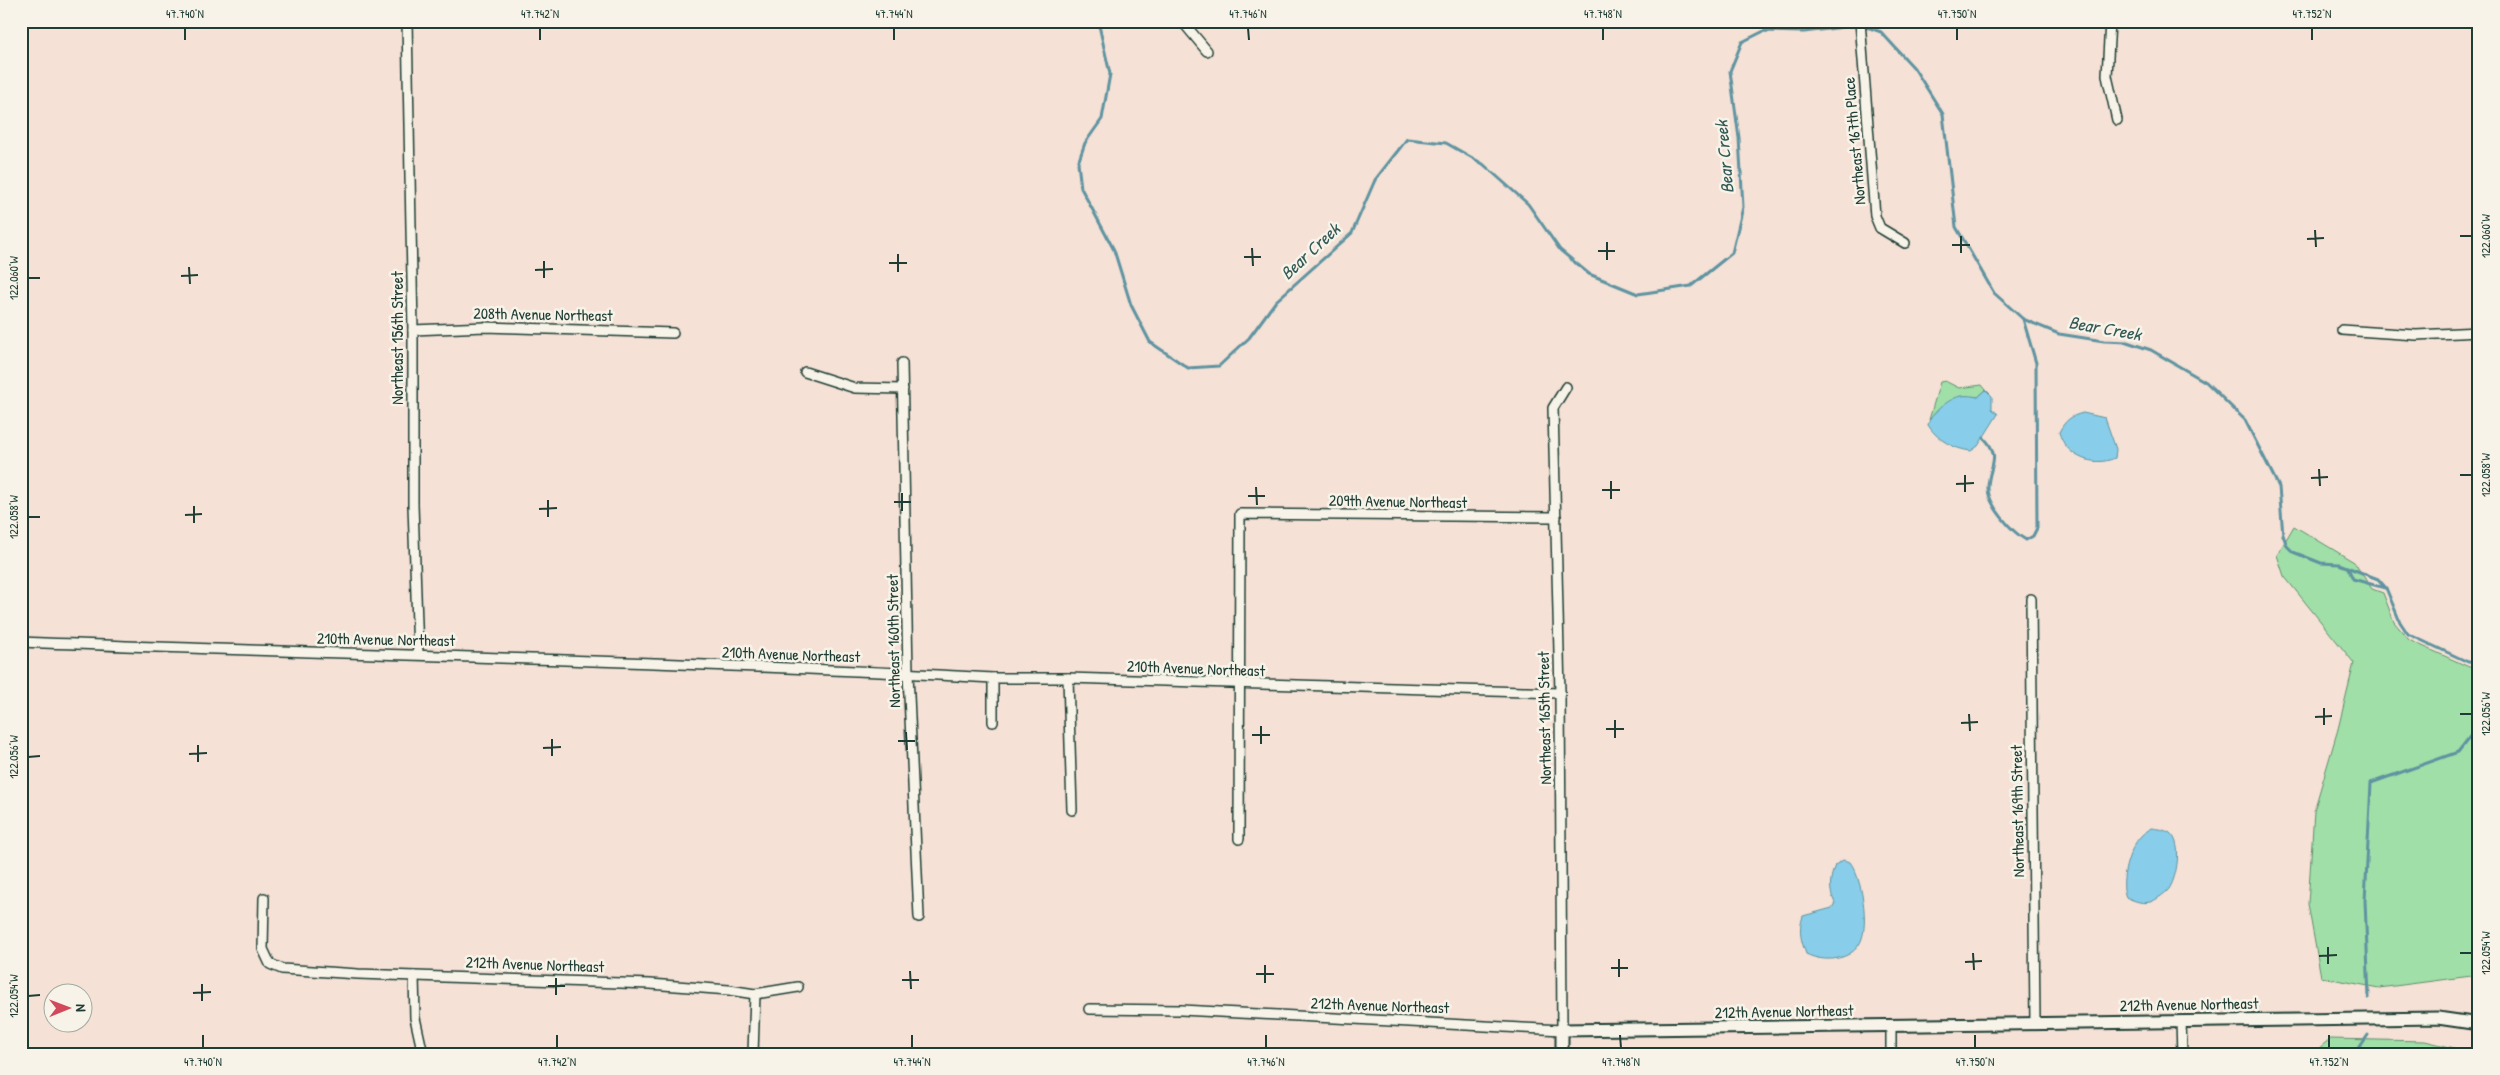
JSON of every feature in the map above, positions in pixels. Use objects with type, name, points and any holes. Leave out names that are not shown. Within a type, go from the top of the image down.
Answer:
[{"type":"street","name":"Northeast 156th Street","points":[[408,21],[413,330],[413,505],[418,654]]},
{"type":"street","points":[[1182,21],[1207,51]]},
{"type":"street","name":"Northeast 167th Place","points":[[1860,21],[1876,216],[1880,228],[1905,243]]},
{"type":"street","points":[[2110,21],[2107,76],[2117,120]]},
{"type":"street","name":"208th Avenue Northeast","points":[[413,330],[485,327],[673,333]]},
{"type":"street","points":[[2342,330],[2416,335],[2479,332]]},
{"type":"street","name":"Northeast 160th Street","points":[[902,363],[908,673],[919,917]]},
{"type":"street","points":[[805,372],[855,388],[903,389]]},
{"type":"street","name":"Northeast 165th Street","points":[[1562,1054],[1560,693],[1553,408],[1566,387]]},
{"type":"street","name":"209th Avenue Northeast","points":[[1240,684],[1240,514],[1556,517]]},
{"type":"street","name":"Northeast 169th Street","points":[[2031,599],[2035,1023]]},
{"type":"street","name":"210th Avenue Northeast","points":[[21,642],[253,651],[418,654],[992,678],[1068,678],[1560,693]]},
{"type":"street","points":[[992,678],[993,722]]},
{"type":"street","points":[[1068,678],[1072,810]]},
{"type":"street","points":[[1239,839],[1240,684]]},
{"type":"street","name":"212th Avenue Northeast","points":[[264,898],[263,948],[270,964],[282,968],[414,976],[650,984],[729,990],[755,994],[798,987]]},
{"type":"street","points":[[414,976],[415,1018],[423,1054]]},
{"type":"street","points":[[753,1054],[755,994]]},
{"type":"street","name":"212th Avenue Northeast","points":[[1089,1009],[1181,1010],[1562,1030],[2438,1018],[2479,1024]]},
{"type":"street","points":[[2181,1021],[2182,1054]]},
{"type":"street","points":[[1891,1026],[1891,1054]]},
{"type":"green space","points":[[1945,381],[1959,388],[1982,385],[1986,390],[1978,397],[1956,399],[1940,409],[1929,420],[1940,382]]},
{"type":"green space","points":[[2294,526],[2354,562],[2372,589],[2383,593],[2394,622],[2409,640],[2469,667],[2479,666],[2479,975],[2379,988],[2321,977],[2308,904],[2314,811],[2338,729],[2354,663],[2284,576],[2277,555]]},
{"type":"green space","points":[[2330,1039],[2425,1041],[2479,1054],[2312,1054]]},
{"type":"water","points":[[1986,390],[1992,396],[1992,409],[1998,414],[1978,446],[1971,451],[1946,443],[1928,425],[1936,411],[1951,400],[1963,396],[1978,397]]},
{"type":"water","points":[[2083,413],[2105,418],[2116,449],[2115,458],[2098,462],[2081,458],[2067,448],[2059,432],[2068,420]]},
{"type":"water","points":[[2151,828],[2170,833],[2174,838],[2178,852],[2176,869],[2169,889],[2153,901],[2143,903],[2126,897],[2124,883],[2126,865],[2133,848],[2142,835]]},
{"type":"water","points":[[1843,860],[1850,862],[1861,889],[1864,923],[1861,941],[1857,948],[1844,956],[1829,959],[1813,957],[1806,954],[1802,940],[1800,931],[1803,916],[1832,908],[1835,903],[1830,884],[1832,875],[1835,865]]},
{"type":"waterway","name":"Bear Creek","points":[[1098,21],[1110,74],[1102,119],[1085,143],[1078,163],[1081,188],[1114,250],[1131,305],[1150,342],[1188,368],[1219,366],[1249,338],[1276,301],[1352,233],[1375,180],[1407,139],[1446,143],[1483,164],[1528,204],[1560,250],[1589,274],[1638,294],[1691,286],[1732,253],[1743,207],[1739,138],[1730,71],[1742,42],[1764,31],[1804,32],[1852,26],[1870,28],[1881,32],[1914,68],[1943,114],[1956,227],[1994,293],[2023,319],[2059,334],[2104,341],[2127,342],[2151,350],[2206,382],[2245,420],[2279,487],[2283,535],[2287,546],[2293,552],[2321,563],[2339,564],[2378,579],[2386,588],[2400,622],[2408,634],[2468,662],[2479,663]]},
{"type":"waterway","points":[[1984,438],[1990,445],[1994,457],[1989,480],[1989,495],[1996,510],[2008,525],[2026,540],[2033,536],[2037,528],[2036,363],[2023,319]]},
{"type":"waterway","points":[[2348,568],[2353,579],[2385,588]]},
{"type":"waterway","points":[[2369,998],[2365,901],[2371,783],[2458,752],[2479,725]]},
{"type":"waterway","points":[[2355,1054],[2368,1035]]}]
